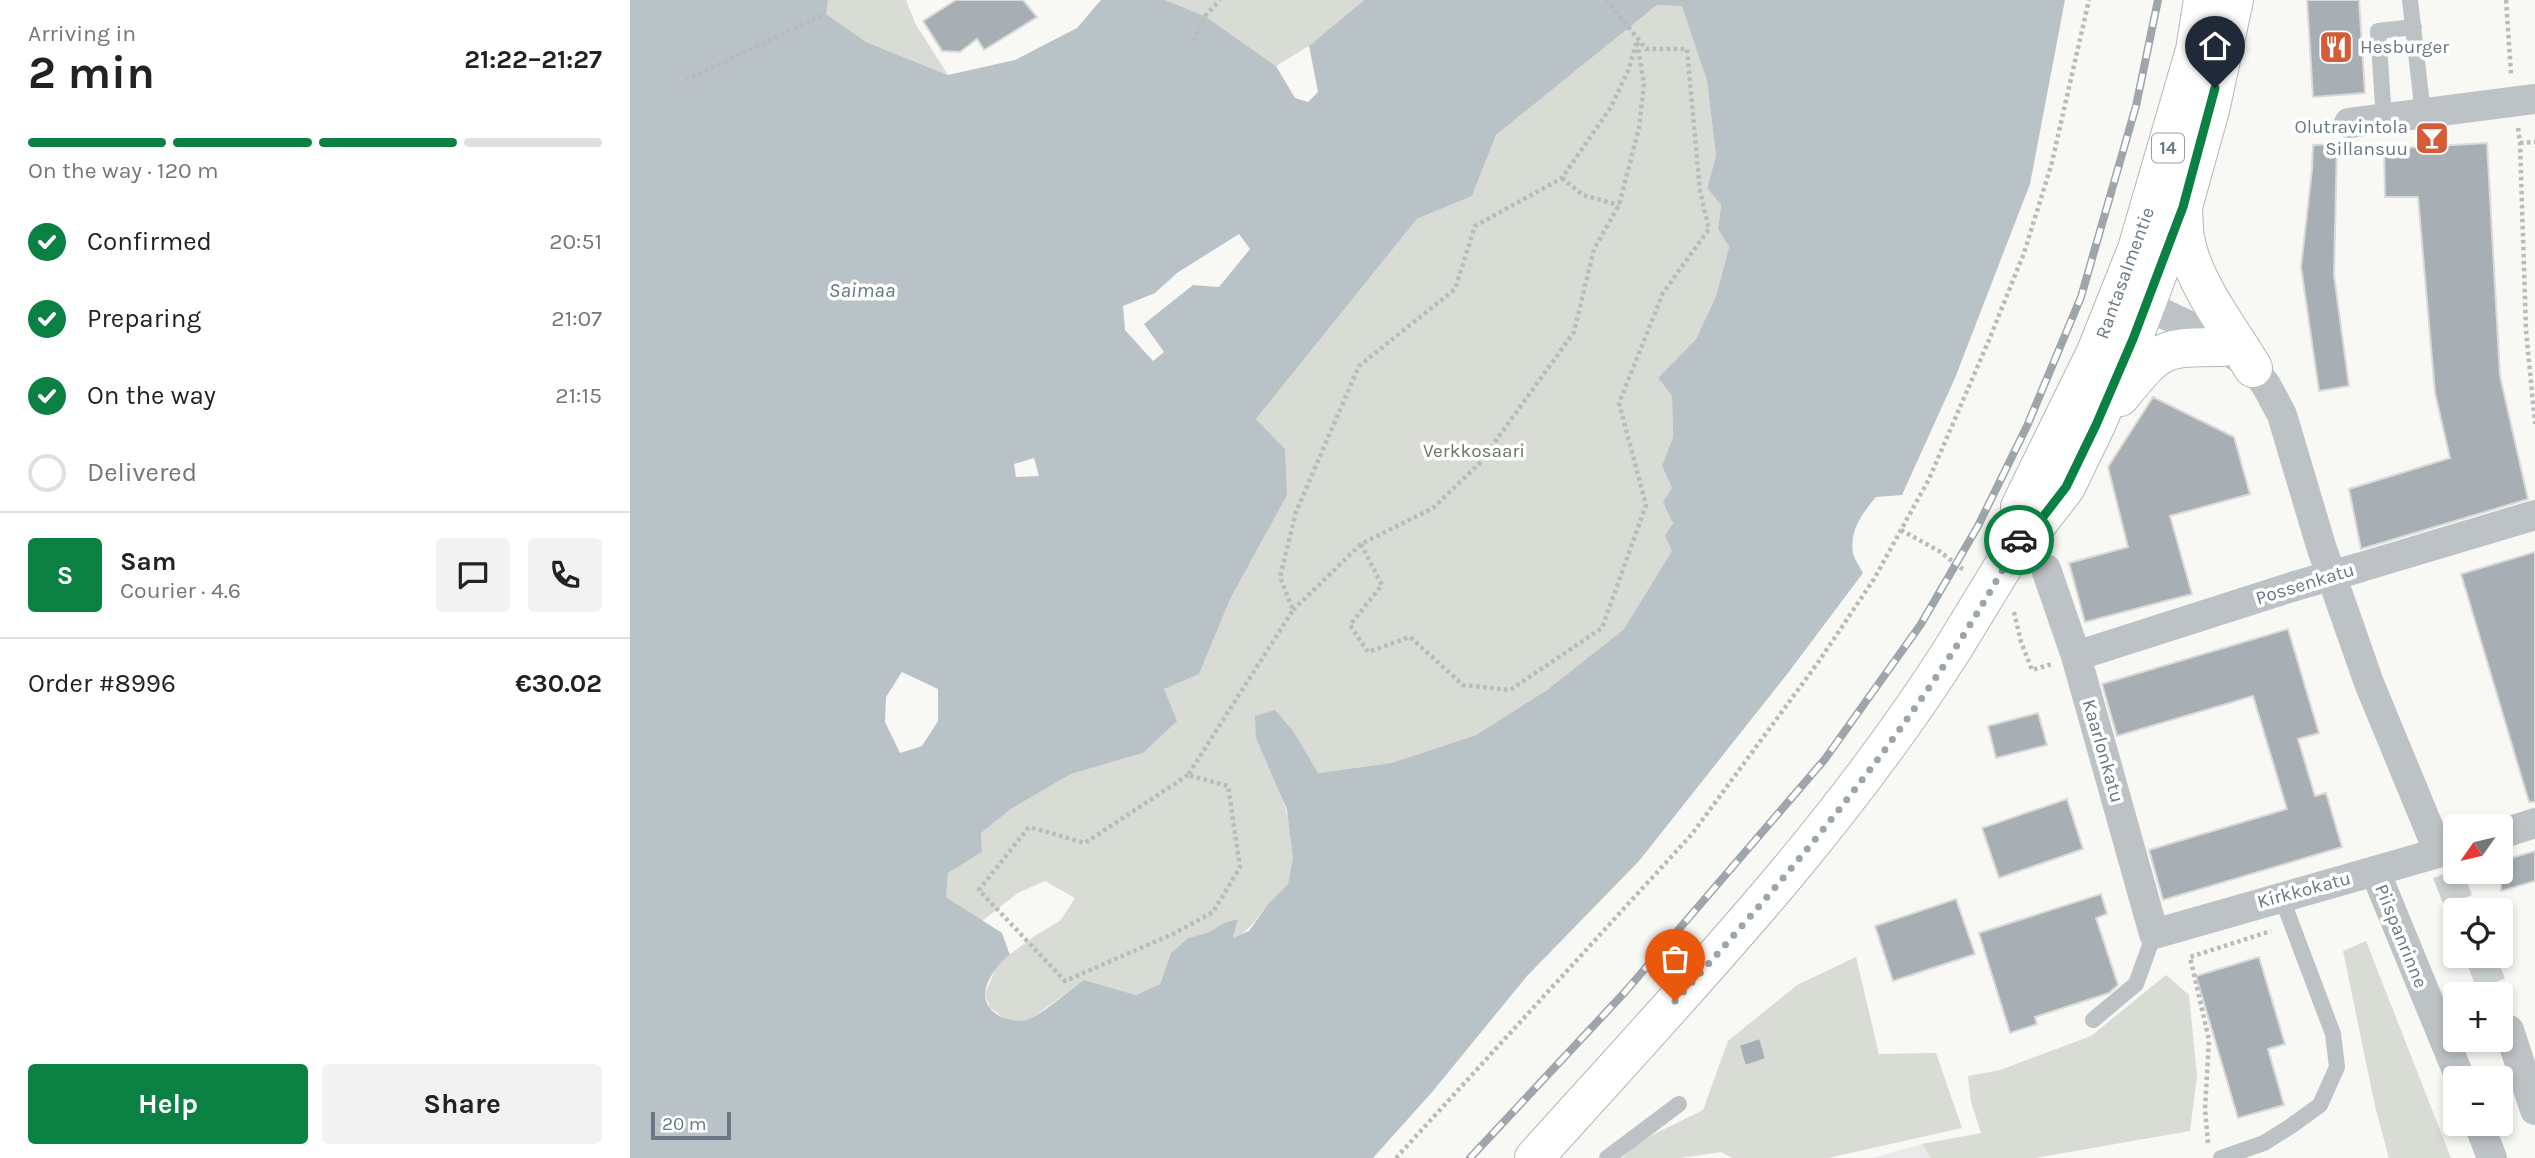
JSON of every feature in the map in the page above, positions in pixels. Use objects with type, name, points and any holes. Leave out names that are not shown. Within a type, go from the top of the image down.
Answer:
[{"type":"highway","name":"Rantasalmentie","points":[[1534,1158],[1800,858],[1880,758],[1918,704],[2017,543],[2039,522],[2066,487],[2096,425],[2134,299],[2137,249],[2194,50],[2203,0]]},
{"type":"highway","name":"14","points":[[2183,207],[2210,110],[2234,0]]},
{"type":"highway","name":"Rantasalmentie","points":[[2017,543],[2020,507],[2068,412],[2134,299],[2183,207]]},
{"type":"highway","points":[[2183,207],[2186,242],[2193,264],[2238,357]]},
{"type":"highway","points":[[2096,425],[2146,364],[2157,355],[2181,347],[2238,357]]},
{"type":"street","points":[[2349,123],[2524,101]]},
{"type":"street","points":[[2134,299],[2184,322],[2238,357],[2266,385],[2282,415],[2345,618],[2430,831]]},
{"type":"street","name":"Possenkatu","points":[[2076,656],[2295,586],[2535,515]]},
{"type":"street","name":"Kaarlonkatu","points":[[2046,569],[2076,656],[2154,934]]},
{"type":"street","points":[[2513,830],[2535,823]]},
{"type":"street","name":"Kirkkokatu","points":[[2154,934],[2277,908],[2375,871],[2443,851]]},
{"type":"street","name":"Piispanrinne","points":[[2375,871],[2455,1066]]},
{"type":"street","points":[[2513,1042],[2535,1110]]},
{"type":"street","points":[[2484,1136],[2492,1158]]},
{"type":"lane","points":[[2410,0],[2423,114]]},
{"type":"lane","points":[[2384,119],[2378,31],[2414,27]]},
{"type":"lane","points":[[2221,1158],[2264,1143],[2320,1105],[2337,1067],[2333,1034],[2277,908]]},
{"type":"lane","points":[[2094,1020],[2136,984],[2154,934]]},
{"type":"lane","points":[[1607,1158],[1679,1104]]},
{"type":"path","points":[[1192,41],[1205,16],[1220,0]]},
{"type":"path","points":[[1361,544],[1382,585],[1350,625],[1368,652],[1410,637],[1463,685],[1510,690],[1602,628],[1646,505],[1619,403],[1663,293],[1709,229],[1700,191],[1687,49],[1646,49],[1607,0]]},
{"type":"path","points":[[1396,1158],[1692,834],[1817,664],[1874,579],[1929,480],[2024,253],[2051,166],[2089,0]]},
{"type":"path","points":[[2506,0],[2524,101],[2520,143],[2526,330],[2535,424]]},
{"type":"path","points":[[686,80],[825,14]]},
{"type":"path","points":[[1293,610],[1280,577],[1296,512],[1359,366],[1455,289],[1475,226],[1562,178],[1611,107],[1628,71],[1637,41]]},
{"type":"path","points":[[1188,775],[1228,786],[1240,867],[1213,912],[1175,933],[1065,981],[979,890],[1029,827],[1085,843],[1188,775],[1293,610],[1361,544],[1433,508],[1479,464],[1574,332],[1594,249],[1619,205],[1639,128],[1644,84],[1637,41]]},
{"type":"path","points":[[2520,143],[2535,142]]},
{"type":"path","points":[[1562,178],[1583,195],[1619,205]]},
{"type":"path","points":[[1901,530],[1939,551],[1970,575]]},
{"type":"path","points":[[2012,607],[2032,670]]},
{"type":"path","points":[[2208,1146],[2206,1110],[2209,1040],[2190,957],[2271,933],[2277,908]]},
{"type":"shaded area","points":[[1922,1144],[1931,1158],[1873,1158]]},
{"type":"green space","points":[[828,0],[906,0],[915,23],[948,75],[866,42],[825,14]]},
{"type":"green space","points":[[1165,0],[1364,0],[1309,46],[1276,66],[1205,16]]},
{"type":"green space","name":"Verkkosaari","points":[[1657,5],[1682,5],[1707,81],[1716,156],[1707,188],[1721,205],[1718,229],[1729,247],[1716,296],[1696,339],[1658,378],[1672,396],[1673,437],[1662,466],[1672,488],[1673,551],[1624,629],[1547,690],[1476,735],[1391,763],[1318,773],[1294,732],[1256,738],[1291,828],[1293,865],[1285,888],[1239,936],[1233,939],[1237,919],[1188,938],[1171,953],[1160,984],[1136,995],[1084,980],[1029,1020],[1008,1021],[990,1008],[985,994],[998,963],[1060,921],[1075,898],[1045,881],[1018,893],[982,921],[945,896],[948,873],[982,852],[981,833],[1011,809],[1071,774],[1143,753],[1164,689],[1199,673],[1285,449],[1256,419],[1417,219],[1472,196],[1496,135]]},
{"type":"green space","points":[[2366,941],[2451,1158],[2389,1158],[2375,1106],[2343,951]]},
{"type":"green space","points":[[1856,957],[1879,1054],[1936,1053],[1962,1128],[1828,1158],[1732,1158],[1721,1152],[1681,1158],[1622,1158],[1642,1140],[1703,1110],[1728,1041],[1797,985]]},
{"type":"green space","points":[[2166,975],[2189,995],[2197,1076],[2190,1131],[2035,1158],[1931,1158],[1922,1144],[1981,1133],[1971,1102],[1968,1076],[2000,1070],[2091,1036]]},
{"type":"water","name":"Saimaa","points":[[630,0],[828,0],[826,14],[866,42],[948,75],[1015,60],[1077,28],[1101,0],[1165,0],[1205,16],[1276,66],[1295,98],[1308,102],[1318,92],[1309,46],[1364,0],[2065,0],[2030,184],[1955,378],[1902,495],[1876,497],[1858,522],[1852,545],[1863,573],[1788,673],[1639,861],[1527,976],[1433,1091],[1373,1158],[630,1158]],"holes":[[[1657,5],[1682,6],[1707,81],[1716,156],[1707,188],[1721,205],[1718,229],[1729,247],[1716,296],[1696,339],[1658,378],[1672,396],[1673,437],[1662,466],[1672,488],[1663,502],[1673,523],[1665,536],[1672,551],[1624,629],[1547,690],[1476,735],[1391,763],[1318,773],[1294,732],[1275,710],[1255,716],[1256,738],[1287,810],[1293,858],[1288,884],[1268,904],[1249,931],[1233,938],[1238,919],[1188,938],[1171,953],[1160,984],[1136,995],[1084,980],[1031,1018],[1020,1021],[1000,1016],[990,1008],[985,995],[993,972],[1010,955],[1002,933],[946,897],[948,873],[982,852],[981,833],[1011,809],[1071,774],[1143,753],[1177,721],[1164,689],[1199,674],[1230,599],[1287,495],[1285,449],[1256,419],[1417,219],[1472,196],[1496,135]],[[1239,234],[1250,249],[1219,287],[1193,285],[1144,324],[1164,352],[1153,361],[1125,330],[1123,306],[1155,293],[1177,273]],[[1034,458],[1039,476],[1016,477],[1014,464]],[[902,672],[938,689],[938,721],[922,746],[900,753],[885,722],[886,697]]]},
{"type":"building","points":[[956,0],[1023,0],[1037,17],[984,50],[977,39],[960,52],[942,51],[923,21]]},
{"type":"building","name":"Hesburger","points":[[2307,0],[2359,0],[2365,93],[2313,97]]},
{"type":"building","points":[[2487,143],[2500,376],[2528,499],[2361,549],[2349,489],[2450,458],[2435,393],[2418,197],[2385,197],[2384,149]]},
{"type":"building","points":[[2337,144],[2334,275],[2349,386],[2319,391],[2301,267],[2313,145]]},
{"type":"building","points":[[2153,397],[2234,437],[2250,494],[2170,516],[2192,594],[2085,622],[2069,563],[2128,547],[2108,467]]},
{"type":"building","points":[[2535,552],[2535,802],[2529,802],[2461,574]]},
{"type":"building","points":[[2288,629],[2319,733],[2298,739],[2315,796],[2326,793],[2342,847],[2163,900],[2149,850],[2287,809],[2253,696],[2117,736],[2102,684]]},
{"type":"building","points":[[2038,713],[2047,745],[1996,758],[1988,726]]},
{"type":"building","points":[[2067,799],[2083,849],[1999,878],[1982,828]]},
{"type":"building","points":[[2535,851],[2535,881],[2501,891],[2501,884],[2513,884],[2513,857]]},
{"type":"building","points":[[2101,894],[2107,914],[2096,918],[2118,985],[2109,993],[2035,1017],[2037,1024],[2010,1033],[1979,933]]},
{"type":"building","points":[[1956,899],[1975,954],[1893,981],[1875,926]]},
{"type":"building","points":[[2259,957],[2285,1044],[2268,1049],[2284,1105],[2238,1118],[2196,976]]},
{"type":"building","points":[[1760,1038],[1766,1059],[1745,1066],[1739,1045]]},
{"type":"tunnel","points":[[2430,831],[2457,898]]},
{"type":"tunnel","points":[[2485,968],[2490,982]]},
{"type":"railway","points":[[1470,1158],[1625,992],[1825,759],[1921,624],[1978,526],[2027,426],[2081,297],[2136,106],[2158,0]]},
{"type":"way so far","points":[[1675,1001],[1800,858],[1880,758],[1918,704],[2019,540]]},
{"type":"place","name":"Hesburger","points":[[2336,47]]},
{"type":"place","name":"Olutravintola Sillansuu","points":[[2432,138]]},
{"type":"route","points":[[2019,540],[2022,534],[2039,522],[2066,487],[2096,425],[2133,339],[2183,207],[2215,88]]}]
